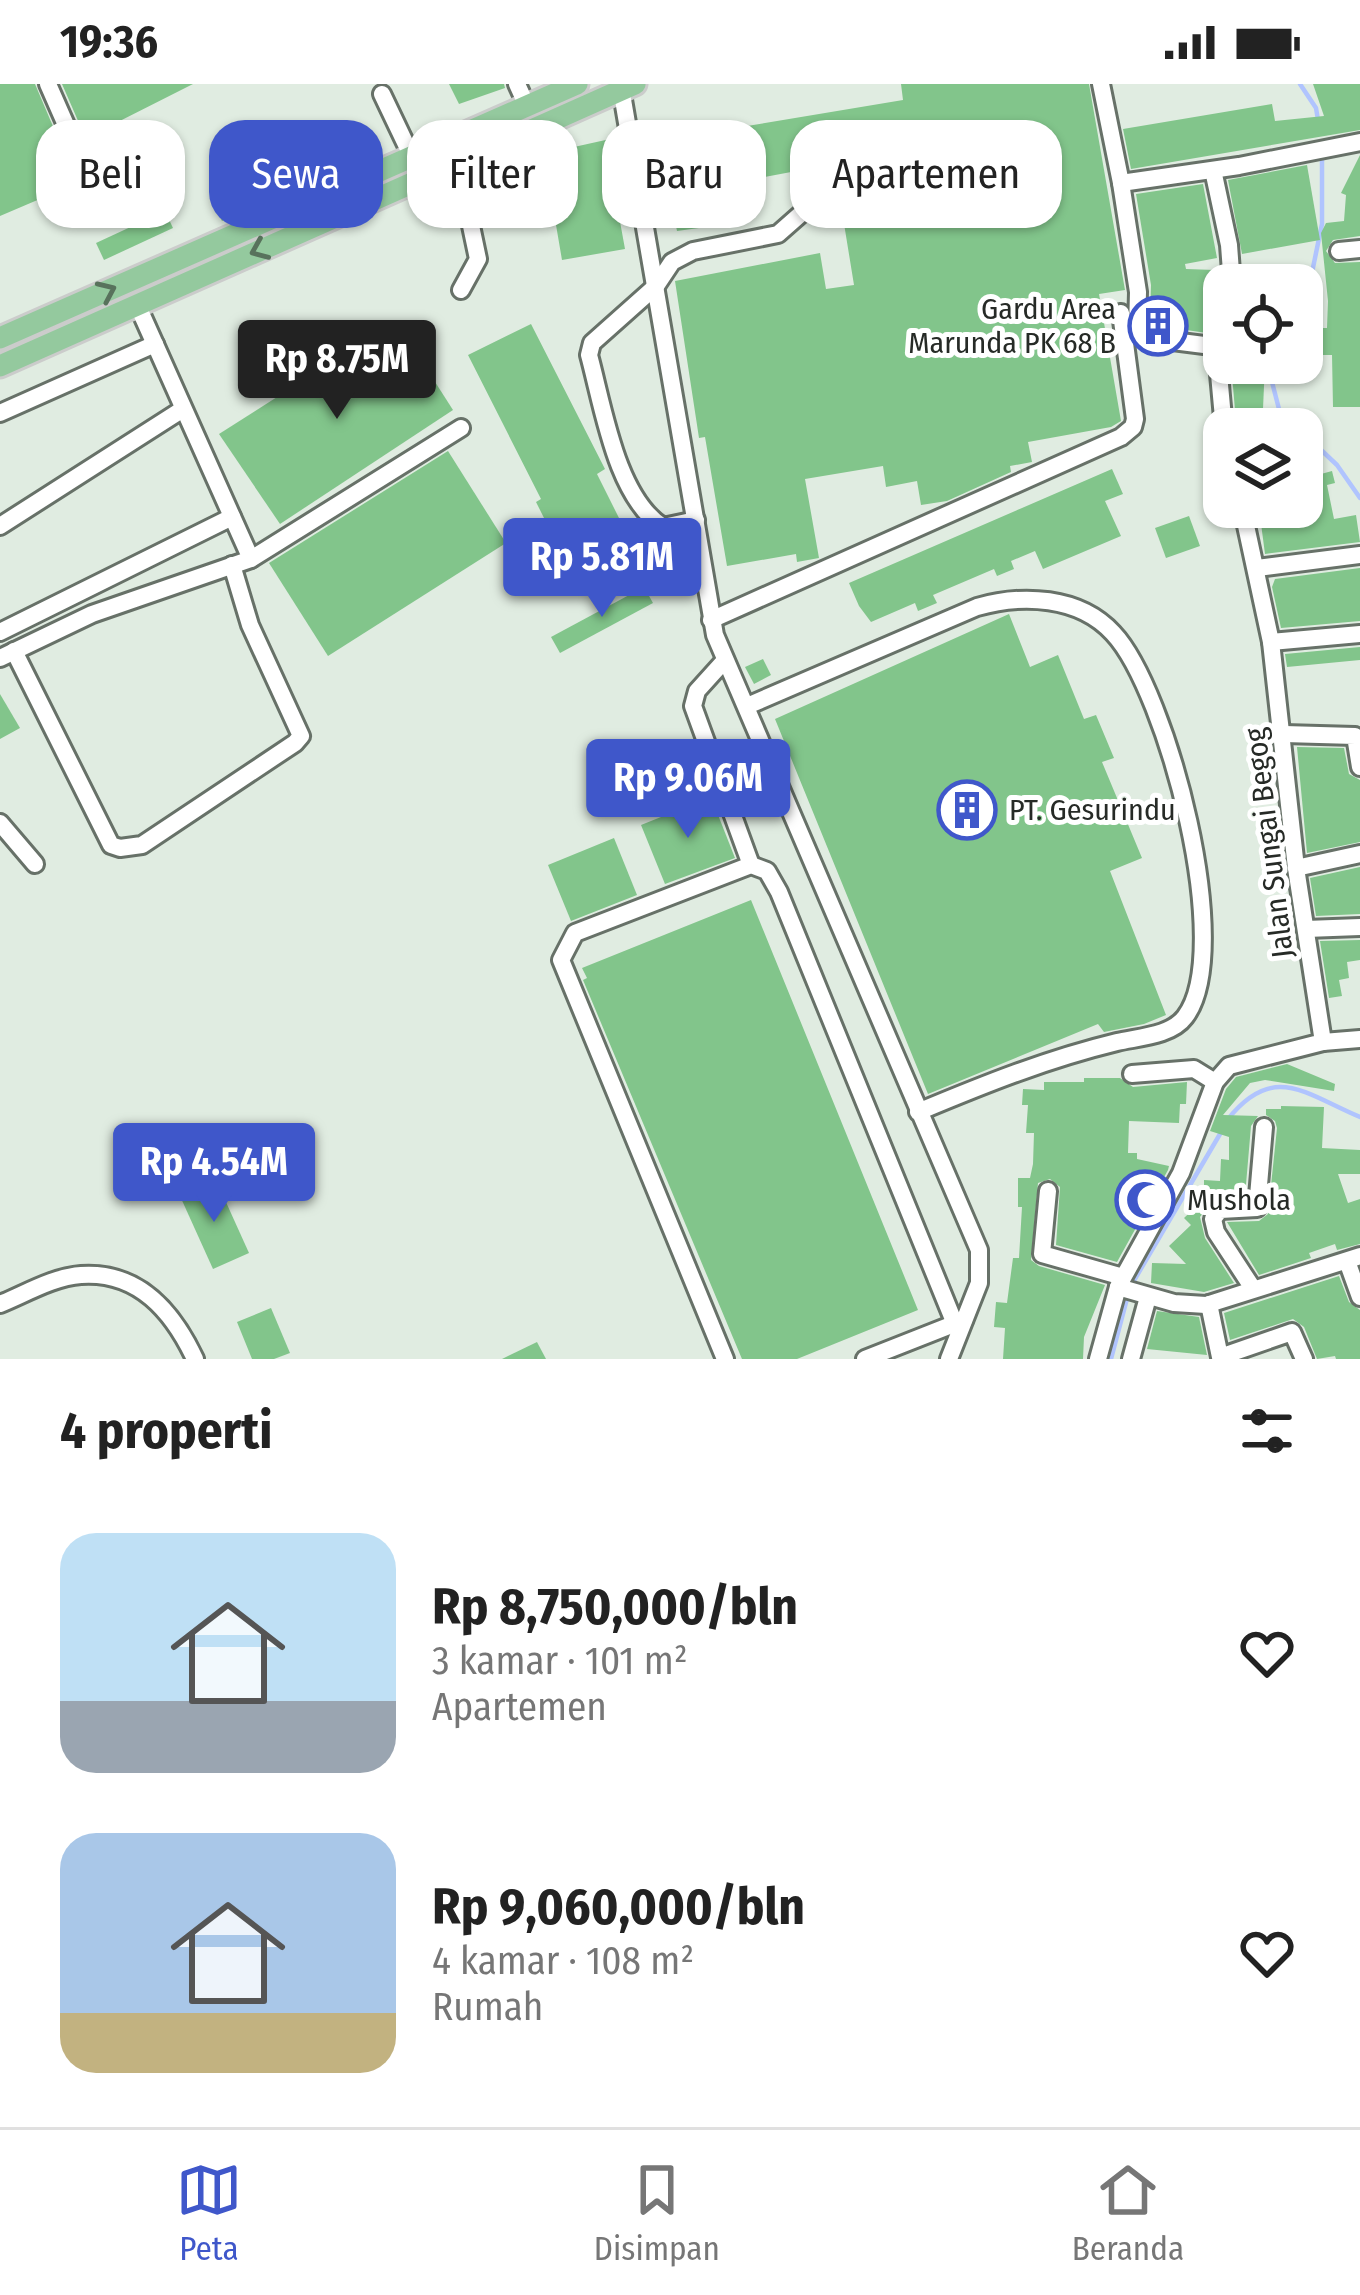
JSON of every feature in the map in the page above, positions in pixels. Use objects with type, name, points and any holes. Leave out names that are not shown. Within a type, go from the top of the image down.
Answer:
[{"type":"main road","points":[[475,120],[522,94],[577,84]]},
{"type":"main road","points":[[554,120],[628,86]]},
{"type":"main road","points":[[0,338],[407,157]]},
{"type":"main road","points":[[0,366],[407,186]]},
{"type":"street","points":[[48,84],[64,120]]},
{"type":"street","points":[[1102,84],[1121,183],[1141,338],[1203,345]]},
{"type":"street","points":[[628,86],[711,620],[724,660],[979,1250],[979,1282],[949,1359]]},
{"type":"street","points":[[382,94],[407,147]]},
{"type":"street","points":[[1121,183],[1354,143]]},
{"type":"street","points":[[1213,170],[1230,264]]},
{"type":"street","points":[[695,520],[663,526],[645,515],[613,445],[590,355],[592,343],[656,286],[672,262],[693,251],[778,234],[790,223]]},
{"type":"street","points":[[460,290],[478,259],[471,228]]},
{"type":"street","points":[[1339,251],[1360,248]]},
{"type":"street","points":[[137,304],[232,517],[242,562],[250,625],[301,736],[142,845],[120,848],[110,844],[7,654],[92,614],[242,562],[461,428]]},
{"type":"street","points":[[711,620],[1121,437],[1133,428],[1135,419],[1121,313]]},
{"type":"street","points":[[0,413],[154,344]]},
{"type":"street","points":[[0,526],[183,409]]},
{"type":"street","points":[[0,632],[232,517]]},
{"type":"street","name":"Jalan Sungai Begog","points":[[1248,528],[1271,642],[1323,1042]]},
{"type":"street","points":[[1257,568],[1360,555]]},
{"type":"street","points":[[747,706],[976,607],[1005,599],[1060,602],[1110,629],[1130,655],[1164,740],[1190,829],[1204,911],[1204,967],[1185,1017],[1166,1031],[1049,1058],[918,1112]]},
{"type":"street","points":[[1271,642],[1360,634]]},
{"type":"street","points":[[724,660],[697,691],[693,706],[751,865]]},
{"type":"street","points":[[1284,734],[1355,736],[1360,767]]},
{"type":"street","points":[[0,823],[35,864]]},
{"type":"street","points":[[1297,868],[1360,854]]},
{"type":"street","points":[[725,1359],[561,960],[575,933],[751,865],[767,871],[779,892],[960,1322]]},
{"type":"street","points":[[1306,929],[1360,927]]},
{"type":"street","points":[[1098,1359],[1121,1284],[1181,1173],[1215,1082],[1229,1066],[1323,1042],[1360,1039]]},
{"type":"street","points":[[1132,1074],[1194,1069],[1215,1082]]},
{"type":"street","points":[[1252,1288],[1216,1232],[1213,1219],[1220,1210],[1257,1208],[1264,1127]]},
{"type":"street","points":[[1048,1191],[1042,1254],[1145,1296],[1209,1304],[1353,1258],[1360,1297]]},
{"type":"street","points":[[0,1304],[81,1275],[111,1279],[146,1293],[177,1320],[195,1359]]},
{"type":"street","points":[[1145,1296],[1131,1357],[1152,1359]]},
{"type":"street","points":[[1209,1304],[1217,1358],[1292,1332],[1304,1359]]},
{"type":"street","points":[[866,1359],[960,1322]]},
{"type":"building","points":[[0,84],[35,84],[50,120],[36,120],[36,201],[0,216]]},
{"type":"building","points":[[62,84],[193,84],[122,120],[78,120]]},
{"type":"building","points":[[449,84],[504,84],[505,88],[459,104]]},
{"type":"building","points":[[901,84],[1089,84],[1125,290],[1099,294],[1121,421],[1111,427],[1028,442],[1032,462],[1010,466],[1011,472],[947,501],[921,505],[917,481],[886,487],[883,466],[805,479],[819,558],[797,562],[796,554],[727,566],[705,437],[699,438],[675,281],[820,253],[826,289],[854,285],[845,228],[1062,228],[1062,120],[790,120],[790,172],[766,177],[766,123],[903,100]]},
{"type":"building","points":[[1313,84],[1360,84],[1360,130],[1131,169],[1123,129],[1272,104],[1275,121],[1324,116]]},
{"type":"building","points":[[602,141],[602,228],[621,228],[625,249],[562,260],[557,228],[578,228],[578,146]]},
{"type":"building","points":[[1360,155],[1360,236],[1333,240],[1326,251],[1335,263],[1360,262],[1360,407],[1333,407],[1332,355],[1323,355],[1328,301],[1321,233],[1326,223],[1344,221],[1346,195],[1341,193]]},
{"type":"building","points":[[1307,165],[1320,240],[1242,254],[1228,180]]},
{"type":"building","points":[[1203,184],[1217,258],[1185,264],[1186,269],[1203,270],[1203,332],[1151,325],[1151,285],[1136,194]]},
{"type":"building","points":[[128,228],[173,228],[104,260],[96,243]]},
{"type":"building","points":[[396,321],[453,410],[280,524],[219,434]]},
{"type":"building","points":[[531,324],[605,469],[597,474],[639,558],[579,588],[536,502],[541,499],[468,355]]},
{"type":"building","points":[[1233,384],[1264,384],[1263,408],[1235,408]]},
{"type":"building","points":[[448,451],[506,543],[328,656],[269,563]]},
{"type":"building","points":[[1112,469],[1123,494],[1105,501],[1121,536],[1043,569],[1035,551],[1011,561],[1014,569],[997,576],[994,569],[933,595],[937,603],[918,611],[915,603],[871,622],[859,606],[849,583]]},
{"type":"building","points":[[1332,471],[1335,483],[1327,485],[1334,519],[1356,515],[1360,542],[1265,554],[1262,528],[1323,528],[1323,473]]},
{"type":"building","points":[[1189,516],[1200,546],[1166,558],[1155,528]]},
{"type":"building","points":[[1360,568],[1360,621],[1281,628],[1272,587],[1275,579]]},
{"type":"building","points":[[644,587],[653,603],[560,653],[551,637]]},
{"type":"building","name":"PT. Gesurindu","points":[[1009,614],[1030,667],[1058,655],[1084,719],[1096,715],[1114,758],[1102,762],[1142,858],[1110,871],[1166,1015],[1104,1032],[1098,1024],[928,1094],[775,719]]},
{"type":"building","points":[[1360,647],[1360,660],[1287,667],[1285,654]]},
{"type":"building","points":[[763,659],[771,675],[754,684],[745,667]]},
{"type":"building","points":[[0,694],[20,728],[0,739]]},
{"type":"building","points":[[1297,747],[1344,748],[1349,774],[1360,780],[1360,842],[1307,853]]},
{"type":"building","points":[[711,797],[735,858],[665,884],[641,825]]},
{"type":"building","points":[[614,838],[637,895],[571,921],[548,865]]},
{"type":"building","points":[[1360,867],[1360,914],[1316,916],[1310,878]]},
{"type":"building","points":[[751,900],[918,1310],[797,1359],[742,1359],[583,980],[587,978],[582,968]]},
{"type":"building","points":[[1360,940],[1360,960],[1347,962],[1349,978],[1339,980],[1342,996],[1329,998],[1320,941]]},
{"type":"building","points":[[1287,1064],[1335,1084],[1334,1091],[1265,1080],[1250,1083],[1223,1115],[1258,1116],[1251,1126],[1245,1196],[1215,1198],[1200,1217],[1205,1238],[1234,1283],[1204,1292],[1151,1283],[1152,1263],[1186,1264],[1169,1246],[1191,1225],[1184,1218],[1204,1199],[1204,1180],[1220,1181],[1221,1159],[1229,1160],[1229,1137],[1210,1131],[1226,1089],[1236,1077]]},
{"type":"building","points":[[1084,1078],[1120,1078],[1133,1087],[1187,1082],[1179,1123],[1129,1121],[1128,1153],[1169,1166],[1168,1170],[1117,1262],[1056,1245],[1060,1187],[1050,1179],[1038,1183],[1031,1260],[1105,1285],[1084,1337],[1083,1359],[1003,1359],[1005,1328],[994,1327],[996,1302],[1007,1303],[1013,1258],[1019,1258],[1022,1207],[1018,1207],[1018,1178],[1030,1178],[1033,1164],[1034,1133],[1026,1133],[1028,1105],[1022,1105],[1023,1089],[1044,1090],[1044,1082],[1084,1082]]},
{"type":"building","points":[[1324,1107],[1322,1148],[1360,1150],[1360,1174],[1338,1174],[1348,1203],[1360,1199],[1360,1244],[1337,1250],[1335,1244],[1309,1253],[1311,1258],[1259,1275],[1227,1222],[1259,1221],[1268,1214],[1277,1128],[1266,1109]]},
{"type":"building","points":[[216,1180],[249,1253],[213,1269],[180,1196]]},
{"type":"building","points":[[1339,1276],[1349,1302],[1360,1310],[1360,1359],[1317,1359],[1304,1327],[1293,1319],[1230,1340],[1224,1313]]},
{"type":"building","points":[[271,1308],[290,1353],[252,1359],[237,1322]]},
{"type":"building","points":[[1157,1311],[1199,1317],[1207,1355],[1147,1349]]},
{"type":"building","points":[[537,1342],[546,1359],[502,1359]]},
{"type":"waterway","points":[[1300,84],[1318,120]]},
{"type":"waterway","points":[[1314,264],[1322,224],[1322,155]]},
{"type":"waterway","points":[[1273,384],[1279,408]]},
{"type":"waterway","points":[[1323,452],[1360,498]]},
{"type":"waterway","points":[[1228,1119],[1260,1091],[1275,1087],[1306,1092],[1360,1117]]},
{"type":"waterway","points":[[1132,1284],[1220,1134]]},
{"type":"waterway","points":[[1111,1359],[1128,1295]]},
{"type":"place","name":"Gardu Area Marunda PK 68 B","points":[[1158,326]]},
{"type":"place","name":"PT. Gesurindu","points":[[967,810]]},
{"type":"place","name":"Mushola","points":[[1145,1200]]}]
